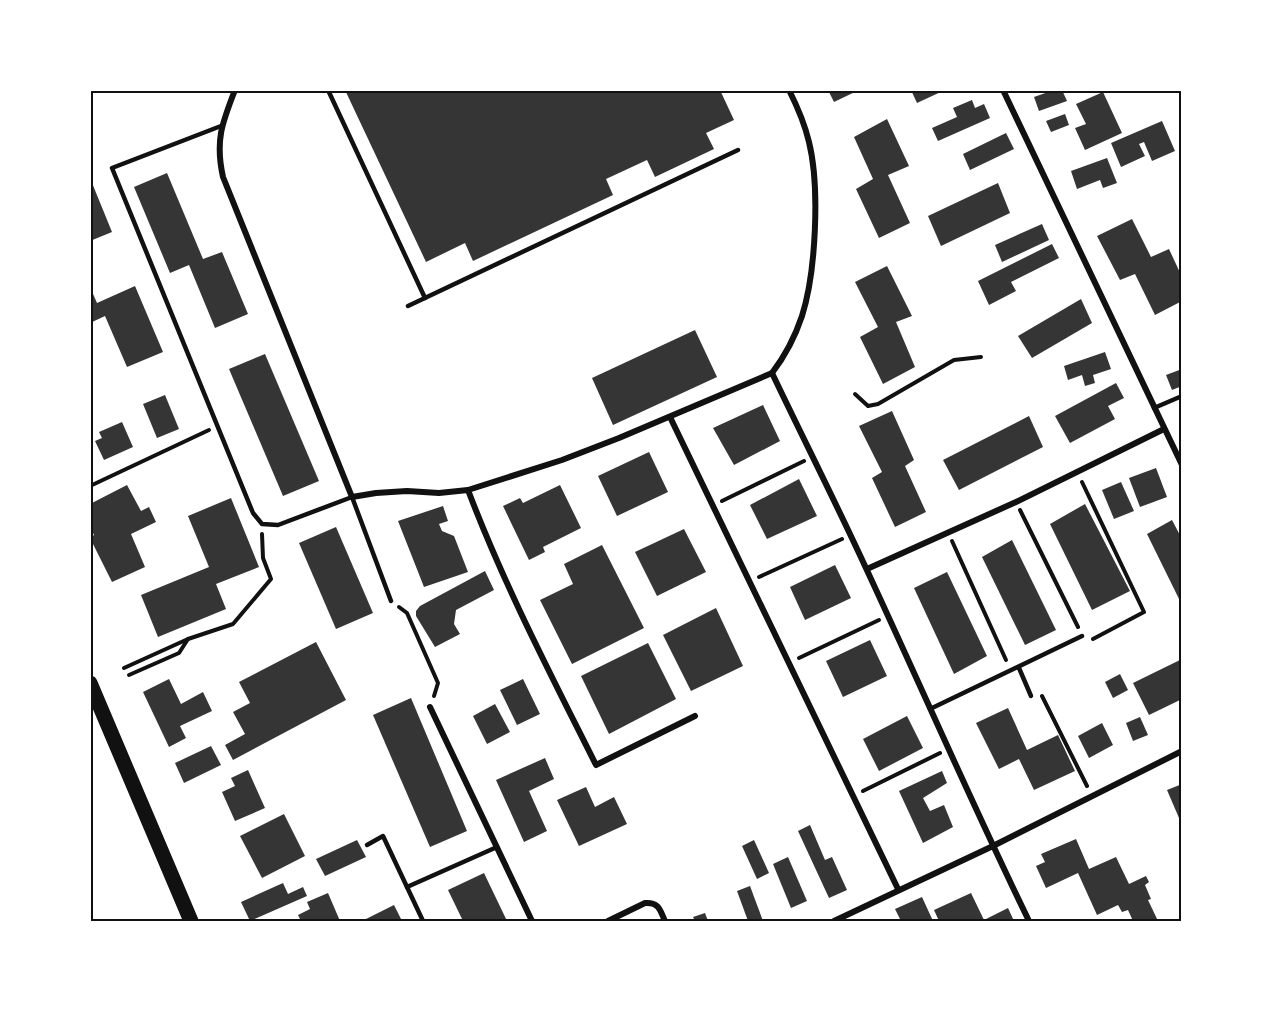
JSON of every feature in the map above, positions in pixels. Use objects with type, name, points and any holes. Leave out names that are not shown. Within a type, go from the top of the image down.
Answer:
[{"type":"main road","points":[[90,683],[191,921]]},
{"type":"street","points":[[235,90],[219,137],[218,155],[223,177],[352,497],[407,491],[439,493],[468,490],[562,460],[772,373],[784,358],[802,315],[814,242],[816,191],[809,142],[789,90]]},
{"type":"street","points":[[1003,90],[1181,461]]},
{"type":"street","points":[[772,373],[867,569],[1029,921]]},
{"type":"street","points":[[670,417],[898,889]]},
{"type":"street","points":[[867,569],[1016,502],[1164,429]]},
{"type":"street","points":[[468,490],[482,530],[513,598],[596,765],[695,716]]},
{"type":"street","points":[[430,707],[531,921]]},
{"type":"street","points":[[834,921],[993,846],[1182,751]]},
{"type":"street","points":[[608,921],[645,903],[652,903],[658,905],[665,921]]},
{"type":"lane","points":[[328,90],[425,298]]},
{"type":"lane","points":[[221,126],[112,168],[253,513],[262,524],[278,525],[352,497],[391,602]]},
{"type":"lane","points":[[408,306],[738,150]]},
{"type":"lane","points":[[1155,408],[1182,396]]},
{"type":"lane","points":[[930,709],[1082,636]]},
{"type":"lane","points":[[1019,668],[1031,696]]},
{"type":"lane","points":[[367,845],[383,836],[423,921]]},
{"type":"lane","points":[[407,887],[497,847]]},
{"type":"path","points":[[855,394],[868,406],[878,404],[954,360],[981,357]]},
{"type":"path","points":[[90,486],[218,426]]},
{"type":"path","points":[[738,493],[788,469]]},
{"type":"path","points":[[1016,502],[1085,643],[1144,612],[1077,472]]},
{"type":"path","points":[[124,668],[188,639],[233,624],[271,579],[263,558],[262,524]]},
{"type":"path","points":[[750,581],[828,544]]},
{"type":"path","points":[[957,552],[1011,672]]},
{"type":"path","points":[[391,602],[408,613],[438,683],[430,707]]},
{"type":"path","points":[[788,663],[888,616]]},
{"type":"path","points":[[129,675],[179,653],[188,639]]},
{"type":"path","points":[[1031,696],[1040,693],[1092,796]]},
{"type":"path","points":[[852,796],[948,749]]},
{"type":"building","points":[[345,90],[720,90],[734,120],[706,133],[714,149],[655,177],[647,160],[606,179],[613,195],[473,261],[465,243],[426,262]]},
{"type":"building","points":[[828,90],[859,90],[834,102]]},
{"type":"building","points":[[911,90],[945,90],[917,103]]},
{"type":"building","points":[[1054,90],[1062,90],[1067,101],[1039,111],[1034,97]]},
{"type":"building","points":[[1103,92],[1122,133],[1085,150],[1075,128],[1086,124],[1076,104]]},
{"type":"building","points":[[972,100],[975,108],[984,104],[990,118],[938,141],[932,128],[957,117],[953,108]]},
{"type":"building","points":[[1065,114],[1069,125],[1051,132],[1046,121]]},
{"type":"building","points":[[887,119],[909,166],[888,175],[910,223],[879,238],[856,189],[873,179],[854,137]]},
{"type":"building","points":[[1162,121],[1175,151],[1152,161],[1144,142],[1139,144],[1145,156],[1121,167],[1111,143]]},
{"type":"building","points":[[1006,133],[1014,149],[970,170],[963,154]]},
{"type":"building","points":[[1107,158],[1117,183],[1103,188],[1100,180],[1077,189],[1071,171]]},
{"type":"building","points":[[167,173],[203,259],[222,252],[248,314],[215,328],[189,265],[170,273],[134,187]]},
{"type":"building","points":[[90,178],[112,232],[90,241]]},
{"type":"building","points":[[998,183],[1010,213],[941,246],[928,216]]},
{"type":"building","points":[[1132,219],[1151,257],[1169,249],[1182,277],[1182,301],[1155,315],[1135,274],[1120,280],[1097,236]]},
{"type":"building","points":[[1042,224],[1049,240],[1002,262],[995,245]]},
{"type":"building","points":[[1052,244],[1059,258],[1011,282],[1016,291],[989,305],[978,281]]},
{"type":"building","points":[[887,266],[912,316],[896,322],[915,367],[883,384],[860,337],[878,327],[855,282]]},
{"type":"building","points":[[135,286],[163,352],[127,367],[105,316],[90,323],[90,287],[97,303]]},
{"type":"building","points":[[1081,299],[1092,323],[1032,358],[1018,336]]},
{"type":"building","points":[[695,330],[717,377],[613,425],[592,378]]},
{"type":"building","points":[[1105,352],[1111,369],[1093,375],[1095,383],[1085,386],[1082,375],[1068,380],[1064,366]]},
{"type":"building","points":[[265,354],[319,481],[283,496],[229,369]]},
{"type":"building","points":[[1182,369],[1182,386],[1172,390],[1166,375]]},
{"type":"building","points":[[1116,383],[1124,398],[1108,406],[1115,419],[1070,443],[1055,416]]},
{"type":"building","points":[[165,395],[179,429],[157,438],[143,404]]},
{"type":"building","points":[[763,405],[780,441],[734,465],[713,428]]},
{"type":"building","points":[[892,411],[914,460],[905,466],[926,512],[895,527],[872,478],[882,472],[859,426]]},
{"type":"building","points":[[1029,416],[1043,447],[959,490],[943,460]]},
{"type":"building","points":[[122,422],[133,447],[104,460],[95,441],[102,438],[99,432]]},
{"type":"building","points":[[649,452],[668,492],[617,516],[598,476]]},
{"type":"building","points":[[1156,468],[1167,497],[1140,507],[1129,478]]},
{"type":"building","points":[[799,479],[817,516],[767,539],[750,505]]},
{"type":"building","points":[[1121,482],[1134,511],[1114,519],[1102,490]]},
{"type":"building","points":[[127,485],[141,511],[149,507],[156,522],[131,534],[145,567],[112,582],[90,538],[94,535],[90,527],[90,504]]},
{"type":"building","points":[[560,485],[581,528],[543,547],[545,552],[529,560],[503,506],[520,498],[523,503]]},
{"type":"building","points":[[231,498],[259,567],[216,584],[226,609],[158,637],[141,595],[209,567],[188,516]]},
{"type":"building","points":[[1085,504],[1130,591],[1092,610],[1050,524]]},
{"type":"building","points":[[443,506],[448,521],[439,524],[442,531],[454,536],[468,572],[424,587],[398,521]]},
{"type":"building","points":[[1172,520],[1182,539],[1182,605],[1147,534]]},
{"type":"building","points":[[336,527],[373,613],[336,629],[299,543]]},
{"type":"building","points":[[684,529],[706,572],[657,596],[635,552]]},
{"type":"building","points":[[1012,540],[1056,630],[1025,645],[982,557]]},
{"type":"building","points":[[602,545],[644,628],[572,664],[540,600],[573,584],[564,564]]},
{"type":"building","points":[[835,565],[851,598],[805,620],[790,587]]},
{"type":"building","points":[[485,571],[494,590],[456,610],[454,624],[460,634],[435,647],[416,616],[416,611],[420,606]]},
{"type":"building","points":[[947,572],[987,656],[954,674],[914,588]]},
{"type":"building","points":[[716,608],[743,666],[691,691],[663,635]]},
{"type":"building","points":[[870,640],[887,676],[843,697],[826,661]]},
{"type":"building","points":[[316,642],[346,700],[233,760],[225,745],[245,734],[233,712],[250,703],[239,682]]},
{"type":"building","points":[[648,643],[676,699],[609,734],[581,676]]},
{"type":"building","points":[[1182,659],[1182,699],[1149,715],[1133,683]]},
{"type":"building","points":[[1120,674],[1128,690],[1113,698],[1105,682]]},
{"type":"building","points":[[169,679],[181,704],[203,692],[212,711],[180,726],[186,738],[169,747],[143,692]]},
{"type":"building","points":[[523,679],[540,714],[517,725],[500,690]]},
{"type":"building","points":[[411,698],[467,831],[430,847],[373,715]]},
{"type":"building","points":[[495,704],[510,732],[487,744],[473,716]]},
{"type":"building","points":[[1008,708],[1027,750],[1058,735],[1075,771],[1034,790],[1019,759],[999,769],[976,723]]},
{"type":"building","points":[[907,716],[923,748],[879,771],[863,739]]},
{"type":"building","points":[[1140,717],[1148,735],[1133,741],[1126,723]]},
{"type":"building","points":[[1102,723],[1113,745],[1089,758],[1078,736]]},
{"type":"building","points":[[211,746],[221,765],[184,783],[175,763]]},
{"type":"building","points":[[545,758],[554,779],[529,791],[547,831],[524,842],[496,780]]},
{"type":"building","points":[[248,770],[265,808],[235,821],[222,792],[235,786],[231,778]]},
{"type":"building","points":[[942,771],[947,783],[923,798],[930,811],[944,805],[953,827],[923,843],[899,791]]},
{"type":"building","points":[[1182,784],[1182,825],[1167,790]]},
{"type":"building","points":[[586,787],[595,807],[614,797],[627,824],[579,846],[557,800]]},
{"type":"building","points":[[284,814],[305,856],[262,878],[240,836]]},
{"type":"building","points":[[810,825],[825,860],[832,857],[847,890],[829,898],[798,831]]},
{"type":"building","points":[[1076,839],[1089,869],[1116,857],[1129,884],[1146,876],[1149,882],[1145,885],[1151,899],[1148,900],[1158,921],[1133,921],[1128,910],[1122,912],[1118,905],[1097,915],[1078,873],[1046,888],[1036,866],[1045,862],[1041,854]]},
{"type":"building","points":[[357,840],[366,857],[325,876],[316,859]]},
{"type":"building","points":[[754,840],[769,873],[757,879],[742,846]]},
{"type":"building","points":[[788,857],[807,901],[791,908],[773,864]]},
{"type":"building","points":[[484,873],[507,921],[463,921],[448,890]]},
{"type":"building","points":[[283,883],[288,894],[303,887],[307,896],[250,921],[241,902]]},
{"type":"building","points":[[750,886],[763,921],[748,921],[737,891]]},
{"type":"building","points":[[328,893],[340,921],[301,921],[298,915],[310,909],[307,902]]},
{"type":"building","points":[[971,893],[984,920],[1008,908],[1014,921],[939,921],[934,910]]},
{"type":"building","points":[[922,897],[933,921],[901,921],[895,909]]},
{"type":"building","points":[[394,905],[402,921],[362,921]]},
{"type":"building","points":[[705,913],[708,921],[695,921],[693,917]]}]
